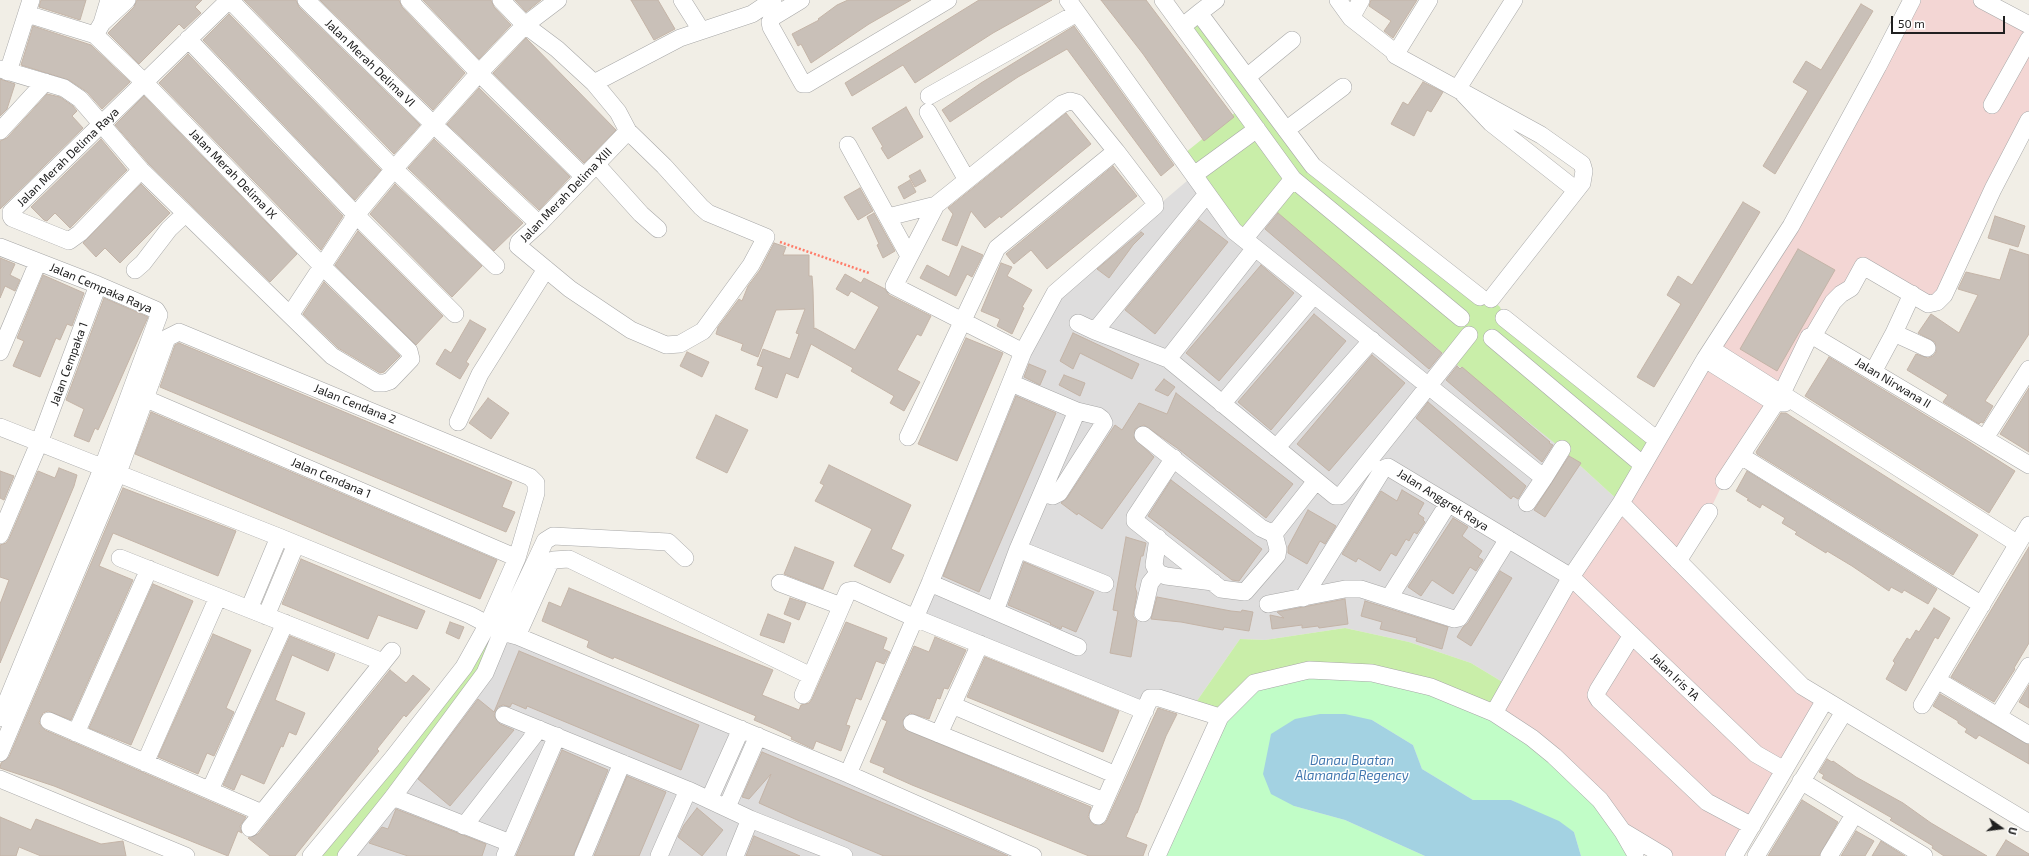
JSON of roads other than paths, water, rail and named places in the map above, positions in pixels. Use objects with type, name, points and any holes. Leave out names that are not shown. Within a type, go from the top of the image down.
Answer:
[{"type":"street","points":[[99,29],[109,0]]},
{"type":"street","points":[[99,29],[127,0]]},
{"type":"street","points":[[229,0],[394,169],[496,266]]},
{"type":"street","name":"Jalan Merah Delima Raya","points":[[141,170],[80,233],[69,242],[12,218],[11,212],[229,0]]},
{"type":"street","name":"Jalan Merah Delima VI","points":[[306,0],[434,125],[539,224]]},
{"type":"street","points":[[409,0],[479,73],[584,177]]},
{"type":"street","points":[[501,0],[525,25],[557,49],[594,83],[618,112],[628,131]]},
{"type":"street","points":[[99,29],[29,7],[4,71],[64,88],[73,94],[141,170],[290,315],[321,265],[356,215],[394,169],[479,73],[525,25],[558,0]]},
{"type":"street","points":[[682,0],[701,30]]},
{"type":"street","points":[[594,83],[680,38],[750,7],[773,0]]},
{"type":"street","points":[[801,0],[773,17],[770,22],[771,27],[803,84],[807,84],[948,0]]},
{"type":"street","points":[[1163,0],[1190,20],[1247,77],[1314,166],[1485,298],[1500,307],[1504,318],[1658,440]]},
{"type":"street","points":[[1190,20],[1216,0]]},
{"type":"street","points":[[1338,0],[1351,18],[1392,50]]},
{"type":"street","points":[[1351,18],[1361,0]]},
{"type":"street","points":[[1429,0],[1395,55],[1458,88],[1541,135],[1582,164],[1584,178],[1576,190],[1485,298],[1470,302],[1463,310],[1461,318],[1464,329],[1469,335],[1480,340],[1492,338],[1501,330],[1504,318]]},
{"type":"street","points":[[1458,88],[1514,0]]},
{"type":"street","points":[[1494,713],[1571,577],[1621,503],[1709,355],[1791,226],[1912,0]]},
{"type":"street","points":[[1982,0],[2029,25]]},
{"type":"street","points":[[967,180],[929,104],[1072,6],[1234,231],[1544,478]]},
{"type":"street","points":[[1190,20],[1257,129],[1293,179],[1461,318]]},
{"type":"street","name":"Jalan Merah Delima IX","points":[[99,29],[144,82],[321,265],[408,351],[410,359],[390,381],[377,383],[332,356],[290,315]]},
{"type":"street","points":[[188,39],[356,215],[456,314]]},
{"type":"street","points":[[1992,105],[2029,39]]},
{"type":"street","points":[[1247,77],[1292,40]]},
{"type":"street","points":[[1,129],[45,82]]},
{"type":"street","points":[[1286,130],[1343,87]]},
{"type":"street","points":[[1458,88],[1491,123],[1576,190]]},
{"type":"street","points":[[848,774],[930,583],[1023,352],[1057,290],[1155,206],[1154,201],[1116,151],[1077,103],[1070,101],[1062,104],[936,205],[894,286],[1023,352]]},
{"type":"street","points":[[1724,481],[1778,398],[1809,337],[1813,336],[1833,302],[1841,294],[1851,288],[1862,267],[1865,267],[1928,304],[1937,302],[1944,295],[1993,189],[2029,120]]},
{"type":"street","points":[[1194,175],[1257,129]]},
{"type":"street","name":"Jalan Merah Delima XIII","points":[[628,131],[664,166],[700,208],[708,213],[766,237],[751,265],[703,331],[680,344],[666,344],[631,330],[570,289],[518,246],[519,242],[539,224],[596,164],[628,131]]},
{"type":"street","points":[[848,145],[910,256]]},
{"type":"street","points":[[908,437],[962,320],[999,245],[1116,151]]},
{"type":"street","points":[[596,164],[641,214],[658,230]]},
{"type":"street","points":[[1168,359],[1293,179]]},
{"type":"street","points":[[1095,331],[1207,194]]},
{"type":"street","points":[[888,217],[936,205]]},
{"type":"street","points":[[135,270],[143,263],[169,229],[185,214]]},
{"type":"street","name":"Jalan Cempaka Raya","points":[[0,247],[98,285],[156,310],[159,315],[110,471]]},
{"type":"street","points":[[0,352],[38,262]]},
{"type":"street","points":[[458,422],[484,368],[546,269]]},
{"type":"street","name":"Jalan Cempaka 1","points":[[0,536],[39,443],[98,285]]},
{"type":"street","points":[[1873,372],[1894,333],[1912,294]]},
{"type":"street","points":[[1222,404],[1314,295]]},
{"type":"street","points":[[1078,323],[1168,359],[1335,496],[1340,496],[1469,335]]},
{"type":"street","name":"Jalan Cendana 2","points":[[110,471],[144,398],[167,338],[179,332],[530,477],[536,483],[536,493],[517,558],[502,631]]},
{"type":"street","points":[[1894,333],[1927,348]]},
{"type":"street","name":"Jalan Nirwana II","points":[[1813,336],[1817,336],[1873,372],[2029,465]]},
{"type":"street","points":[[1492,338],[1642,466]]},
{"type":"street","points":[[1276,448],[1372,340]]},
{"type":"street","points":[[1709,355],[1778,398],[1796,404],[2018,544]]},
{"type":"street","points":[[1985,438],[2029,369]]},
{"type":"street","points":[[1010,383],[1077,411],[1098,416],[1104,423],[1059,493],[1053,496],[1042,493]]},
{"type":"street","name":"Jalan Cendana 1","points":[[144,398],[517,558]]},
{"type":"street","points":[[995,611],[1018,549],[1077,411]]},
{"type":"street","points":[[0,427],[296,544],[848,774],[1033,856]]},
{"type":"street","points":[[1144,436],[1174,458],[1262,528],[1274,534],[1278,549],[1277,555],[1245,592],[1222,589],[1138,524],[1136,518],[1174,458]]},
{"type":"street","points":[[1528,503],[1562,449]]},
{"type":"street","points":[[1741,456],[1982,604]]},
{"type":"street","name":"Jalan Anggrek Raya","points":[[1304,598],[1383,469],[1388,467],[1571,577]]},
{"type":"street","points":[[0,718],[110,471]]},
{"type":"street","points":[[0,753],[110,471]]},
{"type":"street","points":[[1274,534],[1316,481]]},
{"type":"street","points":[[1621,503],[1802,686],[2029,823]]},
{"type":"street","points":[[1389,598],[1448,504]]},
{"type":"street","points":[[1678,561],[1708,512]]},
{"type":"street","points":[[1922,706],[2029,525]]},
{"type":"street","points":[[352,855],[393,797],[486,673],[502,631],[545,541],[553,536],[668,542],[685,558]]},
{"type":"street","points":[[249,609],[279,537]]},
{"type":"street","points":[[1158,538],[1154,565],[1158,573],[1166,576],[1214,582]]},
{"type":"street","points":[[1268,604],[1304,598],[1345,588],[1361,589],[1454,619],[1459,618],[1508,539]]},
{"type":"street","points":[[266,616],[296,544]]},
{"type":"street","points":[[1018,549],[1105,584]]},
{"type":"street","points":[[120,558],[284,623],[388,656],[250,828]]},
{"type":"street","points":[[311,856],[392,759],[464,667],[502,631],[553,560],[569,558],[811,676]]},
{"type":"street","points":[[76,733],[149,569]]},
{"type":"street","points":[[1143,613],[1150,583],[1158,573]]},
{"type":"street","name":"Jalan Iris 1A","points":[[1571,577],[1756,754],[1784,770]]},
{"type":"street","points":[[780,583],[841,606]]},
{"type":"street","points":[[930,583],[1078,648]]},
{"type":"street","points":[[803,695],[848,591],[853,590],[915,618],[1145,711]]},
{"type":"street","points":[[145,763],[218,597]]},
{"type":"street","points":[[210,790],[284,623]]},
{"type":"street","points":[[1632,635],[1598,690],[1596,695],[1599,700],[1707,802],[1752,826]]},
{"type":"street","points":[[939,734],[980,644]]},
{"type":"street","points":[[1998,716],[2029,666]]},
{"type":"street","points":[[1158,855],[1220,717],[1254,683],[1309,670],[1372,672],[1431,687],[1494,713],[1532,738],[1554,756],[1600,800],[1623,832],[1635,853],[1635,856]]},
{"type":"street","points":[[1937,680],[2029,734]]},
{"type":"street","points":[[912,722],[1101,808],[1150,698],[1154,697],[1220,717]]},
{"type":"street","points":[[1734,856],[1825,700]]},
{"type":"street","points":[[952,705],[1116,775]]},
{"type":"street","points":[[1756,856],[1844,712]]},
{"type":"street","points":[[504,714],[727,807],[812,850],[844,856]]},
{"type":"street","points":[[49,722],[262,813]]},
{"type":"street","points":[[464,826],[539,728]]},
{"type":"street","points":[[709,800],[741,729]]},
{"type":"street","points":[[393,797],[464,826],[507,849],[557,736]]},
{"type":"street","points":[[727,807],[758,736]]},
{"type":"street","points":[[583,856],[622,763]]},
{"type":"street","points":[[0,779],[186,856]]},
{"type":"street","points":[[1801,781],[1854,815],[1924,856]]},
{"type":"street","points":[[659,856],[688,790]]},
{"type":"street","points":[[1829,856],[1854,815]]},
{"type":"street","points":[[735,856],[750,819]]},
{"type":"street","points":[[1623,832],[1664,856]]},
{"type":"water","name":"Danau Buatan Alamanda Regency","points":[[1320,714],[1345,714],[1372,720],[1413,745],[1422,769],[1473,800],[1511,800],[1559,821],[1574,832],[1581,856],[1425,856],[1345,820],[1294,806],[1271,794],[1263,774],[1271,734],[1295,719]]}]
